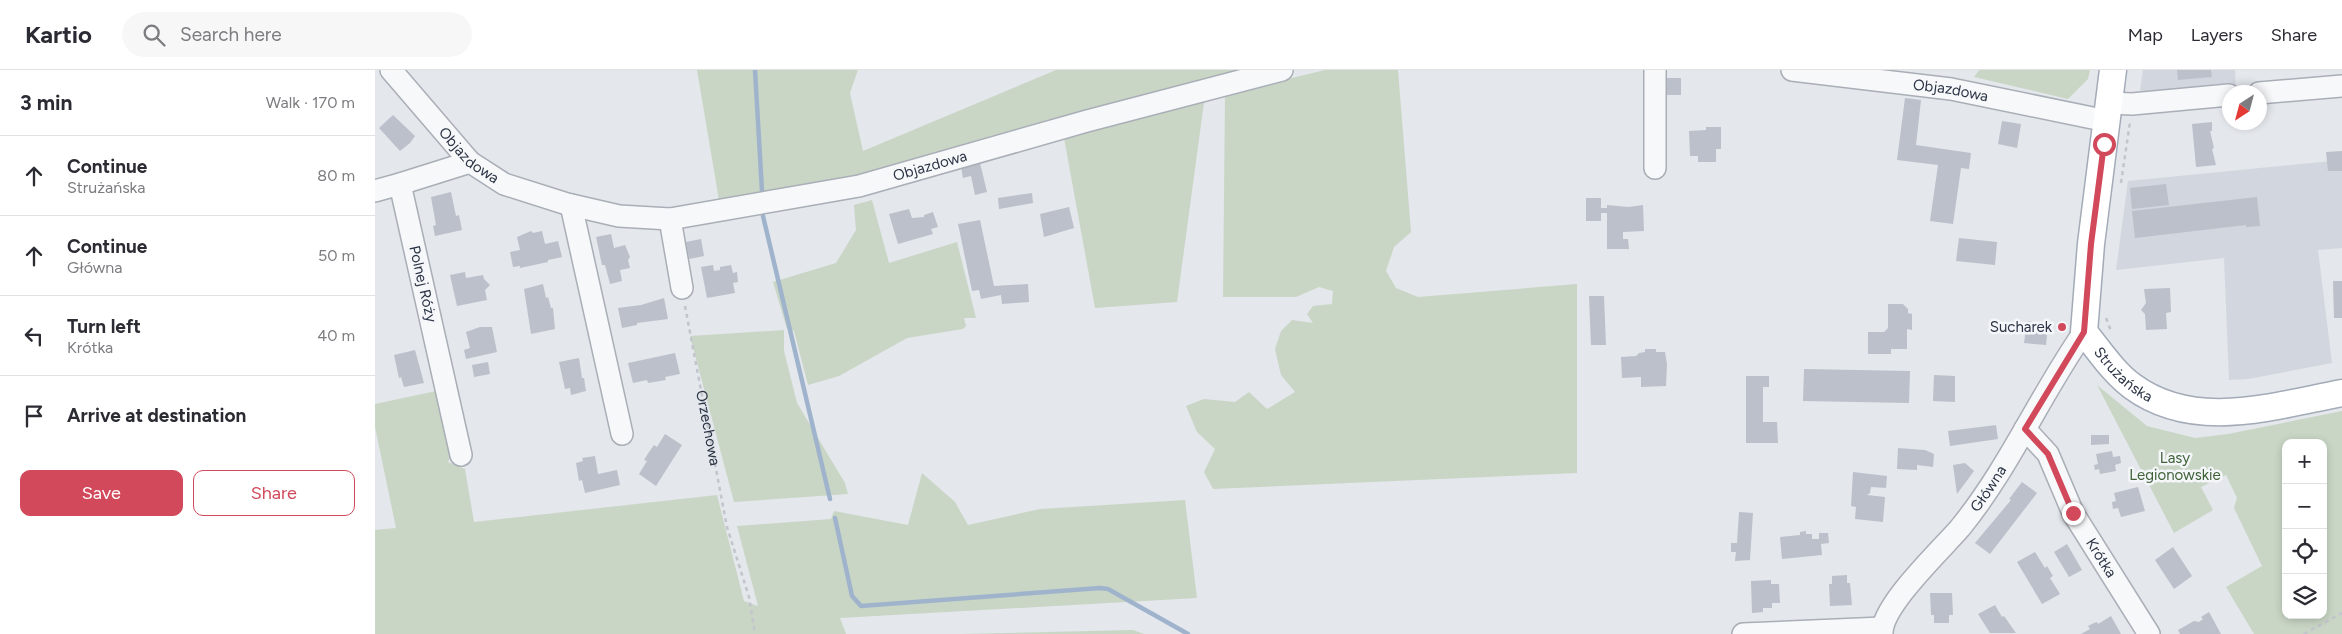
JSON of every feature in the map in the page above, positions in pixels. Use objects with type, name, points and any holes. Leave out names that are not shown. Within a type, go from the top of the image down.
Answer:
[{"type":"main road","name":"Strużańska","points":[[2113,70],[2116,109],[2091,244],[2084,332],[2119,374],[2132,386],[2164,404],[2183,410],[2204,413],[2233,413],[2342,393]]},
{"type":"street","name":"Objazdowa","points":[[391,70],[470,162],[503,184],[571,205],[619,216],[670,219],[859,186],[1087,121],[1282,70]]},
{"type":"street","points":[[1655,70],[1655,168]]},
{"type":"street","name":"Objazdowa","points":[[1792,70],[2116,109],[2222,97]]},
{"type":"street","points":[[2267,92],[2342,86]]},
{"type":"street","points":[[375,191],[470,162]]},
{"type":"street","name":"Polnej Róży","points":[[400,184],[461,455]]},
{"type":"street","points":[[571,205],[622,434]]},
{"type":"street","points":[[670,219],[681,288]]},
{"type":"street","name":"Główna","points":[[1882,631],[1891,609],[1904,590],[1966,519],[2007,460],[2084,332]]},
{"type":"street","name":"Krótka","points":[[2025,429],[2048,454],[2073,513],[2149,634]]},
{"type":"street","points":[[1743,634],[1882,631]]},
{"type":"path","points":[[2116,109],[2120,192]]},
{"type":"path","name":"Orzechowa","points":[[681,288],[727,527],[749,597],[755,634]]},
{"type":"path","points":[[2105,311],[2112,332]]},
{"type":"path","points":[[2304,634],[2342,613]]},
{"type":"shaded area","points":[[2143,70],[2235,70],[2236,85],[2222,85],[2222,89],[2150,95],[2140,90]]},
{"type":"shaded area","points":[[2342,160],[2342,248],[2318,250],[2332,363],[2248,379],[2229,380],[2224,258],[2116,270],[2128,181]]},
{"type":"green space","points":[[697,70],[858,70],[850,93],[863,151],[1056,70],[1261,70],[721,212]]},
{"type":"green space","points":[[1325,70],[1398,70],[1411,232],[1394,247],[1386,271],[1396,288],[1418,297],[1577,284],[1577,473],[1213,489],[1204,472],[1215,449],[1197,432],[1186,406],[1204,399],[1235,402],[1249,392],[1267,409],[1295,392],[1281,375],[1275,349],[1281,331],[1292,320],[1313,323],[1307,314],[1313,306],[1332,304],[1333,291],[1319,287],[1296,297],[1223,297],[1225,94]]},
{"type":"green space","points":[[1979,70],[2090,70],[2088,79],[2068,99],[1974,77]]},
{"type":"green space","points":[[1205,95],[1177,302],[1095,308],[1064,138]]},
{"type":"green space","points":[[872,200],[889,263],[957,242],[976,318],[964,318],[966,326],[963,329],[907,338],[839,376],[808,385],[794,331],[787,329],[773,282],[836,263],[856,230],[854,205]]},
{"type":"green space","points":[[784,330],[784,351],[797,403],[845,483],[848,494],[734,502],[690,336]]},
{"type":"green space","name":"Lasy Legionowskie","points":[[2097,385],[2147,426],[2195,438],[2228,434],[2342,411],[2342,634],[2254,634],[2226,587],[2262,566],[2234,508],[2237,498],[2226,475],[2201,487],[2213,510],[2174,533]]},
{"type":"green space","points":[[441,390],[454,450],[448,462],[465,469],[474,522],[717,495],[744,601],[758,606],[737,526],[831,519],[834,511],[908,525],[922,473],[955,502],[968,525],[1040,509],[1185,500],[1197,598],[840,618],[846,634],[375,634],[375,530],[396,528],[375,427],[375,404]]},
{"type":"green space","points":[[1133,630],[1144,634],[960,634]]},
{"type":"building","points":[[2177,70],[2211,70],[2212,77],[2178,80]]},
{"type":"building","points":[[1666,78],[1681,78],[1681,95],[1666,95]]},
{"type":"building","points":[[1905,98],[1921,100],[1916,145],[1971,153],[1969,169],[1961,168],[1953,224],[1930,221],[1938,165],[1897,160]]},
{"type":"building","points":[[393,115],[415,136],[400,151],[379,128]]},
{"type":"building","points":[[2002,121],[2021,124],[2017,148],[1998,144]]},
{"type":"building","points":[[2212,122],[2212,131],[2210,131],[2216,165],[2196,167],[2192,124]]},
{"type":"building","points":[[1706,127],[1721,127],[1721,149],[1716,149],[1716,162],[1698,162],[1698,156],[1690,156],[1689,131],[1706,130]]},
{"type":"building","points":[[2342,151],[2342,171],[2328,171],[2326,152]]},
{"type":"building","points":[[980,163],[987,192],[975,195],[971,176],[963,178],[961,167]]},
{"type":"building","points":[[2166,184],[2169,205],[2132,209],[2130,188]]},
{"type":"building","points":[[451,192],[456,216],[459,215],[462,230],[435,236],[433,226],[436,225],[431,197]]},
{"type":"building","points":[[1032,193],[1033,203],[999,209],[998,198]]},
{"type":"building","points":[[2257,197],[2260,226],[2246,227],[2246,225],[2135,238],[2132,211]]},
{"type":"building","points":[[1586,198],[1601,198],[1601,208],[1607,208],[1607,205],[1629,207],[1643,205],[1644,231],[1623,232],[1623,239],[1628,239],[1629,249],[1607,249],[1607,213],[1601,213],[1601,221],[1586,221]]},
{"type":"building","points":[[1069,207],[1074,228],[1044,237],[1040,214]]},
{"type":"building","points":[[909,209],[912,218],[924,217],[924,215],[933,212],[938,227],[931,229],[933,234],[898,244],[889,214]]},
{"type":"building","points":[[980,220],[994,286],[1028,284],[1029,302],[1002,304],[1001,295],[981,299],[979,290],[972,291],[958,224]]},
{"type":"building","points":[[531,231],[533,233],[542,231],[545,244],[558,241],[562,257],[520,268],[520,266],[513,267],[510,252],[520,250],[517,237]]},
{"type":"building","points":[[611,234],[614,248],[625,245],[630,257],[628,260],[630,268],[620,270],[622,281],[610,284],[605,265],[602,265],[596,237]]},
{"type":"building","points":[[1959,238],[1997,242],[1995,265],[1956,261]]},
{"type":"building","points":[[701,239],[704,256],[689,259],[686,242]]},
{"type":"building","points":[[713,265],[714,271],[720,270],[720,267],[731,265],[733,273],[737,272],[738,282],[733,283],[735,293],[707,298],[701,267]]},
{"type":"building","points":[[465,272],[466,278],[483,275],[490,285],[485,290],[487,300],[457,306],[450,275]]},
{"type":"building","points":[[2333,281],[2342,281],[2342,318],[2334,318]]},
{"type":"building","points":[[543,284],[546,298],[548,297],[551,308],[553,308],[555,329],[531,334],[524,289]]},
{"type":"building","points":[[2170,288],[2171,312],[2166,313],[2167,329],[2146,330],[2145,314],[2141,310],[2146,303],[2144,289]]},
{"type":"building","points":[[1589,296],[1604,296],[1606,345],[1591,345]]},
{"type":"building","points":[[664,298],[668,319],[637,323],[637,325],[622,328],[618,308],[641,305]]},
{"type":"building","points":[[1888,304],[1903,304],[1908,309],[1908,313],[1912,314],[1912,330],[1907,329],[1907,349],[1891,349],[1891,354],[1868,354],[1868,332],[1884,332],[1888,328]]},
{"type":"building","points":[[2027,321],[2048,324],[2046,345],[2024,343]]},
{"type":"building","points":[[480,327],[492,327],[497,352],[466,359],[464,350],[470,348],[466,332]]},
{"type":"building","points":[[1645,349],[1656,349],[1656,352],[1665,352],[1667,364],[1666,386],[1641,387],[1641,377],[1622,378],[1621,357],[1636,356],[1639,353],[1645,352]]},
{"type":"building","points":[[415,350],[424,383],[404,387],[401,377],[399,378],[394,355]]},
{"type":"building","points":[[675,353],[680,374],[665,377],[666,380],[648,383],[647,380],[633,383],[628,363]]},
{"type":"building","points":[[579,358],[586,391],[571,395],[570,388],[565,389],[559,362]]},
{"type":"building","points":[[488,362],[490,374],[474,377],[472,365]]},
{"type":"building","points":[[1804,369],[1910,371],[1909,403],[1803,401]]},
{"type":"building","points":[[1934,375],[1955,376],[1955,402],[1933,401]]},
{"type":"building","points":[[1746,376],[1769,376],[1769,387],[1763,387],[1763,422],[1777,422],[1778,443],[1746,443]]},
{"type":"building","points":[[1996,425],[1998,439],[1950,446],[1948,431]]},
{"type":"building","points":[[665,434],[682,445],[656,486],[639,474],[647,461],[644,460],[649,452],[654,445],[657,447]]},
{"type":"building","points":[[2091,435],[2109,435],[2109,444],[2091,445]]},
{"type":"building","points":[[1898,448],[1925,450],[1934,454],[1933,467],[1917,465],[1917,470],[1897,469]]},
{"type":"building","points":[[2112,451],[2113,457],[2120,456],[2121,463],[2115,465],[2116,471],[2100,474],[2099,469],[2095,470],[2094,465],[2098,464],[2096,454]]},
{"type":"building","points":[[595,456],[598,474],[617,470],[620,485],[585,493],[582,480],[579,481],[576,463],[583,461],[582,458]]},
{"type":"building","points":[[1965,463],[1974,471],[1957,494],[1953,465]]},
{"type":"building","points":[[1853,472],[1887,476],[1886,488],[1871,487],[1870,493],[1867,495],[1885,497],[1883,522],[1855,519],[1856,507],[1851,506]]},
{"type":"building","points":[[2022,482],[2037,493],[1990,554],[1975,543],[2011,500],[2009,499]]},
{"type":"building","points":[[2138,487],[2145,511],[2121,517],[2118,508],[2113,509],[2112,502],[2116,501],[2114,493]]},
{"type":"building","points":[[1739,512],[1753,513],[1750,560],[1735,561],[1736,552],[1731,552],[1731,543],[1737,543]]},
{"type":"building","points":[[1806,531],[1806,534],[1812,534],[1812,539],[1819,539],[1819,533],[1828,533],[1829,543],[1821,544],[1822,555],[1782,559],[1780,537],[1800,535],[1800,532]]},
{"type":"building","points":[[2067,544],[2082,570],[2069,577],[2054,552]]},
{"type":"building","points":[[2173,547],[2192,576],[2174,589],[2155,560]]},
{"type":"building","points":[[2035,552],[2045,568],[2047,566],[2053,576],[2050,578],[2060,594],[2042,604],[2017,562]]},
{"type":"building","points":[[1847,575],[1847,583],[1850,583],[1852,605],[1830,606],[1829,584],[1832,584],[1832,576]]},
{"type":"building","points":[[1771,580],[1771,584],[1779,584],[1780,603],[1772,603],[1772,608],[1763,608],[1763,612],[1752,613],[1751,581]]},
{"type":"building","points":[[1930,593],[1952,593],[1953,615],[1949,615],[1949,623],[1934,623],[1934,615],[1931,615]]},
{"type":"building","points":[[1995,605],[2002,617],[2004,616],[2016,633],[1990,633],[1978,614]]},
{"type":"building","points":[[2209,612],[2221,634],[2180,634],[2178,630],[2194,621],[2199,622],[2203,619],[2201,617]]},
{"type":"building","points":[[2111,616],[2121,634],[2081,634],[2090,629],[2088,626],[2097,622],[2098,624]]},
{"type":"waterway","points":[[755,70],[762,191]]},
{"type":"waterway","points":[[763,216],[830,499]]},
{"type":"waterway","points":[[835,518],[852,596],[861,606],[1100,588],[1108,589],[1188,634]]},
{"type":"place","name":"Sucharek","points":[[2062,327]]},
{"type":"route","points":[[2073,513],[2054,464],[2039,443],[2025,429],[2084,332],[2091,244],[2104,144]]}]
